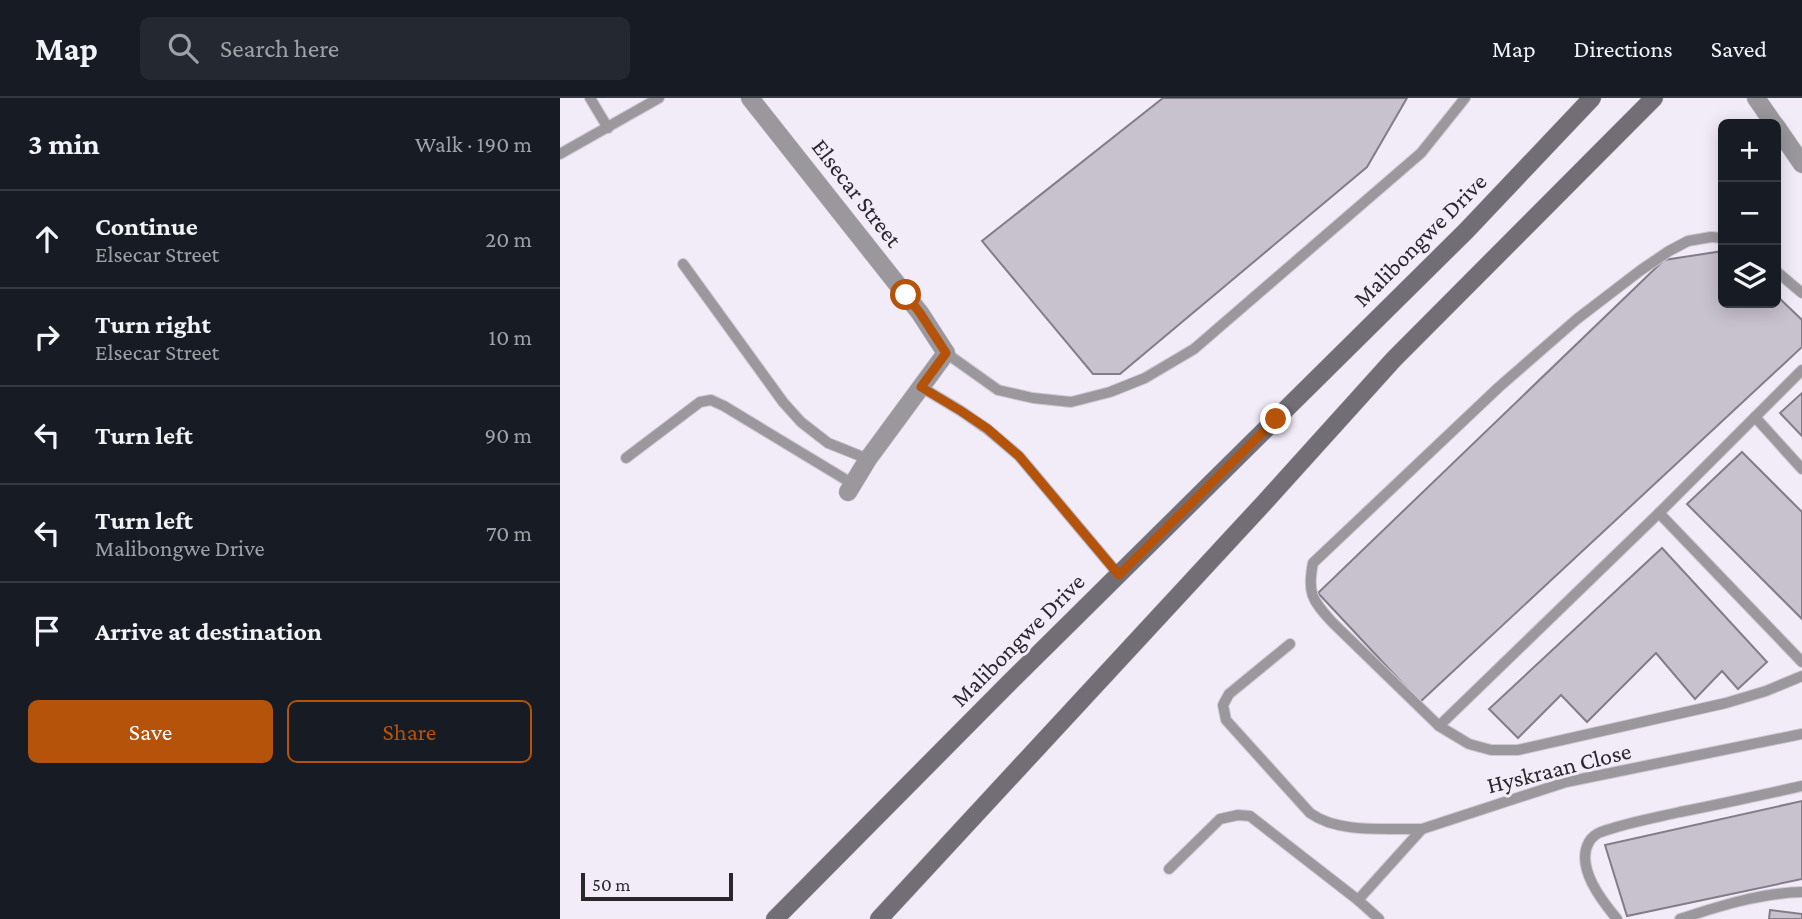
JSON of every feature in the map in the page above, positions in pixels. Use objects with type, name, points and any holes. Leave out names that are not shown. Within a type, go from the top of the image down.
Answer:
[{"type":"main road","name":"Malibongwe Drive","points":[[775,919],[1466,232],[1592,98]]},
{"type":"main road","points":[[879,919],[1394,359],[1654,98]]},
{"type":"street","name":"Elsecar Street","points":[[750,98],[920,313],[946,353]]},
{"type":"street","points":[[1756,98],[1771,119]]},
{"type":"street","points":[[1781,134],[1802,164]]},
{"type":"street","points":[[851,488],[868,460],[946,353]]},
{"type":"lane","points":[[590,98],[608,128]]},
{"type":"lane","points":[[560,154],[659,98]]},
{"type":"lane","points":[[946,353],[998,390],[1032,398],[1071,401],[1110,392],[1145,378],[1194,349],[1421,153],[1465,98]]},
{"type":"lane","points":[[1718,238],[1688,241],[1669,251],[1577,319],[1499,387],[1313,564],[1309,584],[1316,604],[1332,622],[1439,726],[1469,744],[1491,750],[1518,750],[1726,703],[1802,676]]},
{"type":"lane","points":[[683,264],[783,402],[801,422],[828,443],[868,460]]},
{"type":"lane","points":[[1781,275],[1802,293]]},
{"type":"lane","points":[[1439,726],[1802,370]]},
{"type":"lane","points":[[921,387],[988,429],[1019,456],[1119,575]]},
{"type":"lane","points":[[626,458],[699,402],[711,400],[851,488]]},
{"type":"lane","points":[[1755,417],[1802,469]]},
{"type":"lane","points":[[1659,513],[1802,662]]},
{"type":"lane","points":[[1290,644],[1228,694],[1223,705],[1226,720],[1320,821],[1352,827],[1422,829]]},
{"type":"lane","name":"Hyskraan Close","points":[[1422,829],[1566,782],[1802,734]]},
{"type":"lane","points":[[1617,919],[1597,895],[1586,866],[1589,841],[1598,833],[1645,820],[1802,786]]},
{"type":"lane","points":[[1169,869],[1220,819],[1238,815],[1250,816],[1379,919]]},
{"type":"lane","points":[[1358,901],[1422,829]]},
{"type":"lane","points":[[1680,919],[1753,898],[1802,892]]},
{"type":"building","points":[[1163,98],[1407,98],[1367,167],[1120,374],[1093,374],[982,241]]},
{"type":"building","points":[[1718,252],[1718,308],[1781,308],[1781,300],[1802,320],[1802,347],[1420,702],[1318,593],[1664,260]]},
{"type":"building","points":[[1802,393],[1802,436],[1780,413]]},
{"type":"building","points":[[1742,452],[1802,512],[1802,619],[1687,504]]},
{"type":"building","points":[[1662,548],[1767,662],[1738,689],[1722,671],[1695,699],[1656,653],[1587,722],[1561,695],[1518,738],[1489,709]]},
{"type":"building","points":[[1802,801],[1802,879],[1627,916],[1605,845]]},
{"type":"building","points":[[1770,910],[1802,914],[1802,919],[1769,919]]},
{"type":"route","points":[[906,295],[946,353],[921,387],[988,429],[1019,456],[1119,575],[1276,419]]}]
